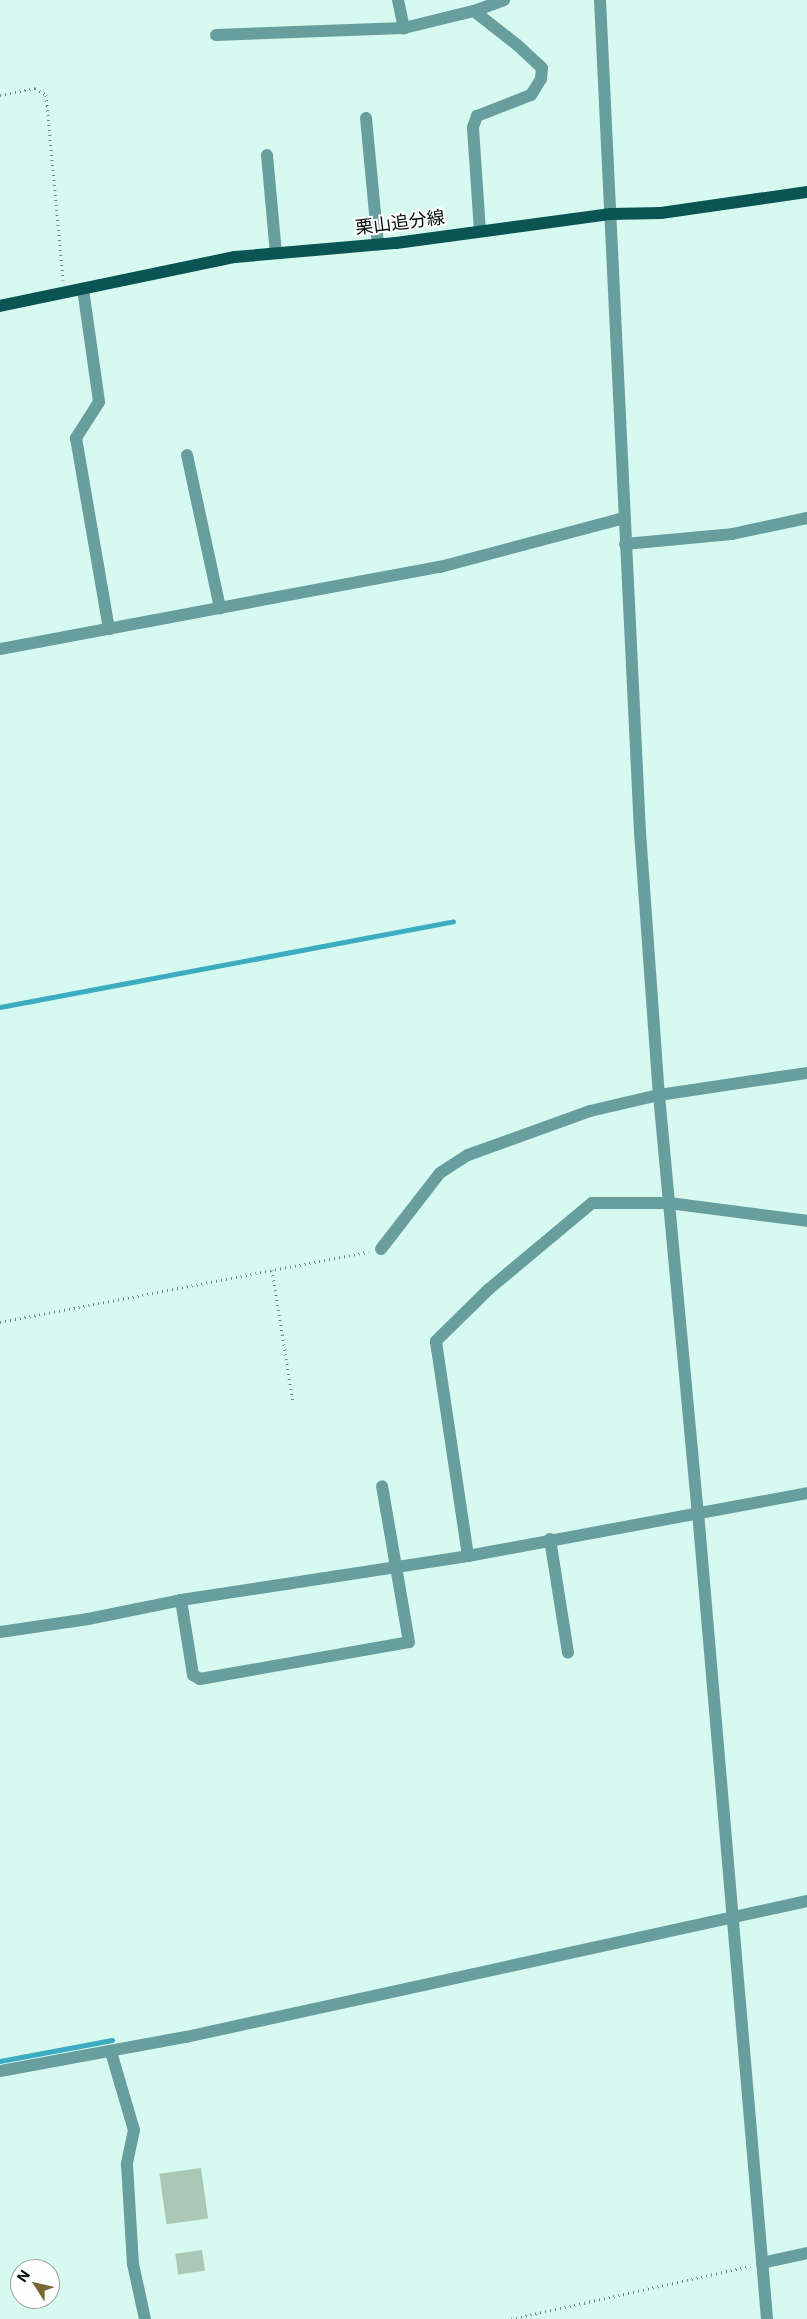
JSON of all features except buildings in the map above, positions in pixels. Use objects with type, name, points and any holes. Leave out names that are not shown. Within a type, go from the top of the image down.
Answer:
[{"type":"main road","name":"栗山追分線","points":[[0,306],[235,257],[378,244],[611,214],[661,213],[807,192]]},
{"type":"street","points":[[398,0],[404,28]]},
{"type":"street","points":[[216,34],[404,28],[474,11],[504,0]]},
{"type":"street","points":[[600,0],[640,832],[659,1094],[698,1512],[767,2319]]},
{"type":"street","points":[[474,11],[516,44],[542,68],[540,79],[531,95],[477,116],[473,126],[480,231]]},
{"type":"street","points":[[366,118],[378,244]]},
{"type":"street","points":[[267,155],[276,253]]},
{"type":"street","points":[[83,289],[99,402],[76,438],[109,629]]},
{"type":"street","points":[[187,455],[220,608]]},
{"type":"street","points":[[0,649],[440,568],[624,518]]},
{"type":"street","points":[[625,544],[732,534],[807,518]]},
{"type":"street","points":[[381,1249],[440,1173],[468,1155],[590,1111],[659,1094],[807,1073]]},
{"type":"street","points":[[468,1556],[436,1341],[489,1289],[592,1203],[669,1203],[807,1221]]},
{"type":"street","points":[[181,1600],[193,1675],[200,1679],[408,1642],[382,1486]]},
{"type":"street","points":[[0,1632],[88,1619],[181,1600],[468,1556],[550,1539],[807,1493]]},
{"type":"street","points":[[550,1539],[568,1653]]},
{"type":"street","points":[[0,2071],[111,2052],[807,1901]]},
{"type":"street","points":[[111,2052],[134,2130],[127,2173],[133,2264],[145,2319]]},
{"type":"street","points":[[762,2264],[807,2253]]},
{"type":"path","points":[[0,95],[35,88],[46,95],[64,292]]},
{"type":"path","points":[[0,1322],[381,1249]]},
{"type":"path","points":[[272,1270],[293,1403]]},
{"type":"path","points":[[511,2319],[762,2264]]},
{"type":"waterway","points":[[0,1007],[453,921]]},
{"type":"waterway","points":[[0,2061],[112,2040]]}]
